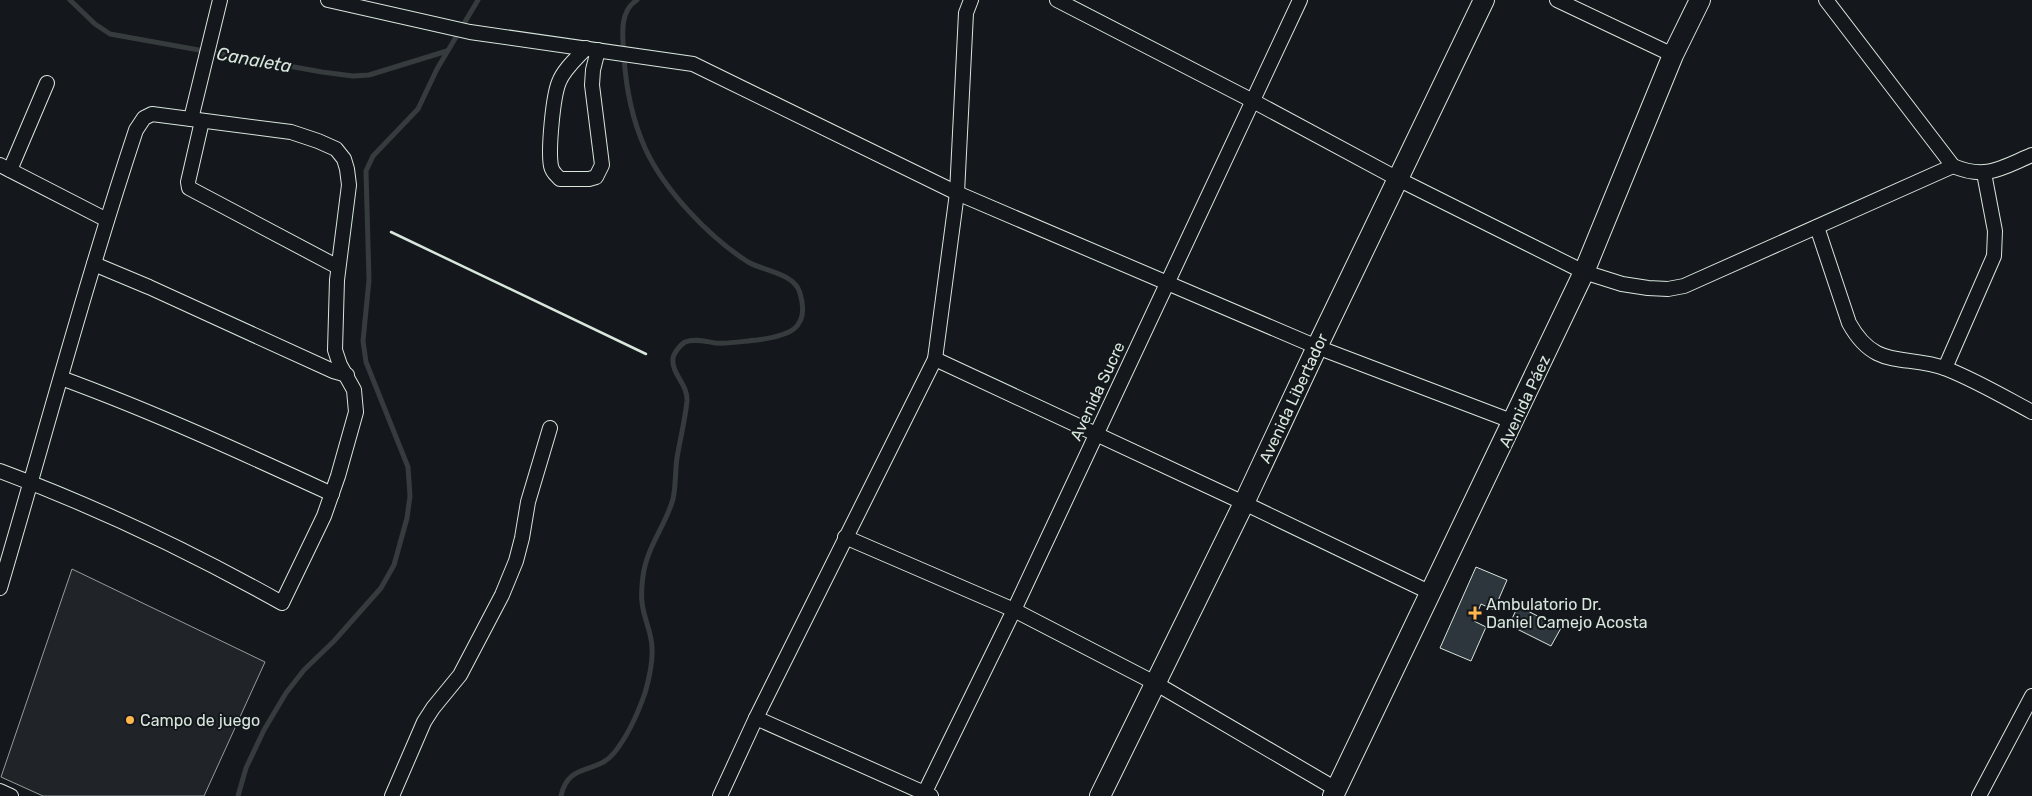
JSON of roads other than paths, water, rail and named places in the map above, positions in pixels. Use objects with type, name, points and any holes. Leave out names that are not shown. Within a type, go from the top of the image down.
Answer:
[{"type":"main road","name":"Avenida Libertador","points":[[1100,796],[1244,502],[1316,347],[1484,0]]},
{"type":"main road","name":"Avenida Páez","points":[[1334,792],[1514,422],[1584,272],[1673,55],[1700,0]]},
{"type":"street","points":[[220,0],[197,120],[188,182],[189,188],[338,267]]},
{"type":"street","points":[[328,0],[470,32],[693,64],[957,193],[1316,347],[1514,422]]},
{"type":"street","points":[[1057,0],[1253,100],[1398,179],[1584,272],[1622,284],[1668,289],[1684,286],[1953,166]]},
{"type":"street","name":"Avenida Sucre","points":[[926,795],[1300,0]]},
{"type":"street","points":[[1558,0],[1673,55]]},
{"type":"street","points":[[1826,0],[1953,166],[1969,172],[1984,173],[2032,155]]},
{"type":"street","points":[[720,796],[756,718],[935,358],[957,193],[966,4]]},
{"type":"street","points":[[592,49],[592,85],[602,165],[596,177],[588,179],[560,178],[553,172],[551,166],[556,90],[560,80],[592,49]]},
{"type":"street","points":[[47,83],[5,167],[107,220]]},
{"type":"street","points":[[0,471],[31,482],[123,522],[235,577],[282,603],[307,554],[332,494],[356,412],[354,390],[335,350],[338,267],[349,185],[347,169],[340,152],[330,145],[291,132],[152,114],[144,118],[136,130],[107,220],[94,264],[31,482],[0,588]]},
{"type":"street","points":[[1945,368],[1994,256],[1995,231],[1984,173]]},
{"type":"street","points":[[1817,227],[1849,323],[1855,334],[1874,352],[1888,359],[1945,368],[1998,393],[2032,412]]},
{"type":"street","points":[[94,264],[149,286],[347,376]]},
{"type":"street","points":[[935,358],[1096,435],[1244,502],[1431,593]]},
{"type":"street","points":[[61,378],[169,420],[332,494]]},
{"type":"street","points":[[392,796],[424,722],[460,675],[502,595],[516,561],[528,502],[550,428]]},
{"type":"street","points":[[845,538],[1014,610],[1155,683],[1334,792]]},
{"type":"street","points":[[1979,796],[2032,696]]},
{"type":"street","points":[[756,718],[926,795]]},
{"type":"street","points":[[0,791],[11,796]]},
{"type":"waterway","name":"Canaleta","points":[[70,0],[95,24],[110,34],[322,72],[353,76],[369,75],[447,51]]},
{"type":"waterway","points":[[238,796],[246,768],[264,730],[286,693],[304,670],[334,641],[381,588],[394,565],[407,518],[410,496],[408,467],[366,362],[363,341],[369,280],[366,171],[373,156],[418,109],[437,69],[478,0]]},
{"type":"waterway","points":[[561,796],[565,785],[576,773],[607,760],[614,753],[632,724],[648,682],[652,648],[651,636],[642,602],[643,576],[648,555],[673,499],[677,458],[687,401],[685,389],[674,369],[673,358],[681,345],[689,341],[726,343],[757,340],[787,333],[799,323],[803,305],[797,286],[792,281],[778,273],[748,262],[733,252],[703,226],[676,196],[653,164],[645,148],[630,103],[625,69],[624,18],[631,5],[637,0]]},
{"type":"place","name":"Ambulatorio Dr. Daniel Camejo Acosta","points":[[1475,613]]},
{"type":"place","name":"Campo de juego","points":[[130,720]]}]
